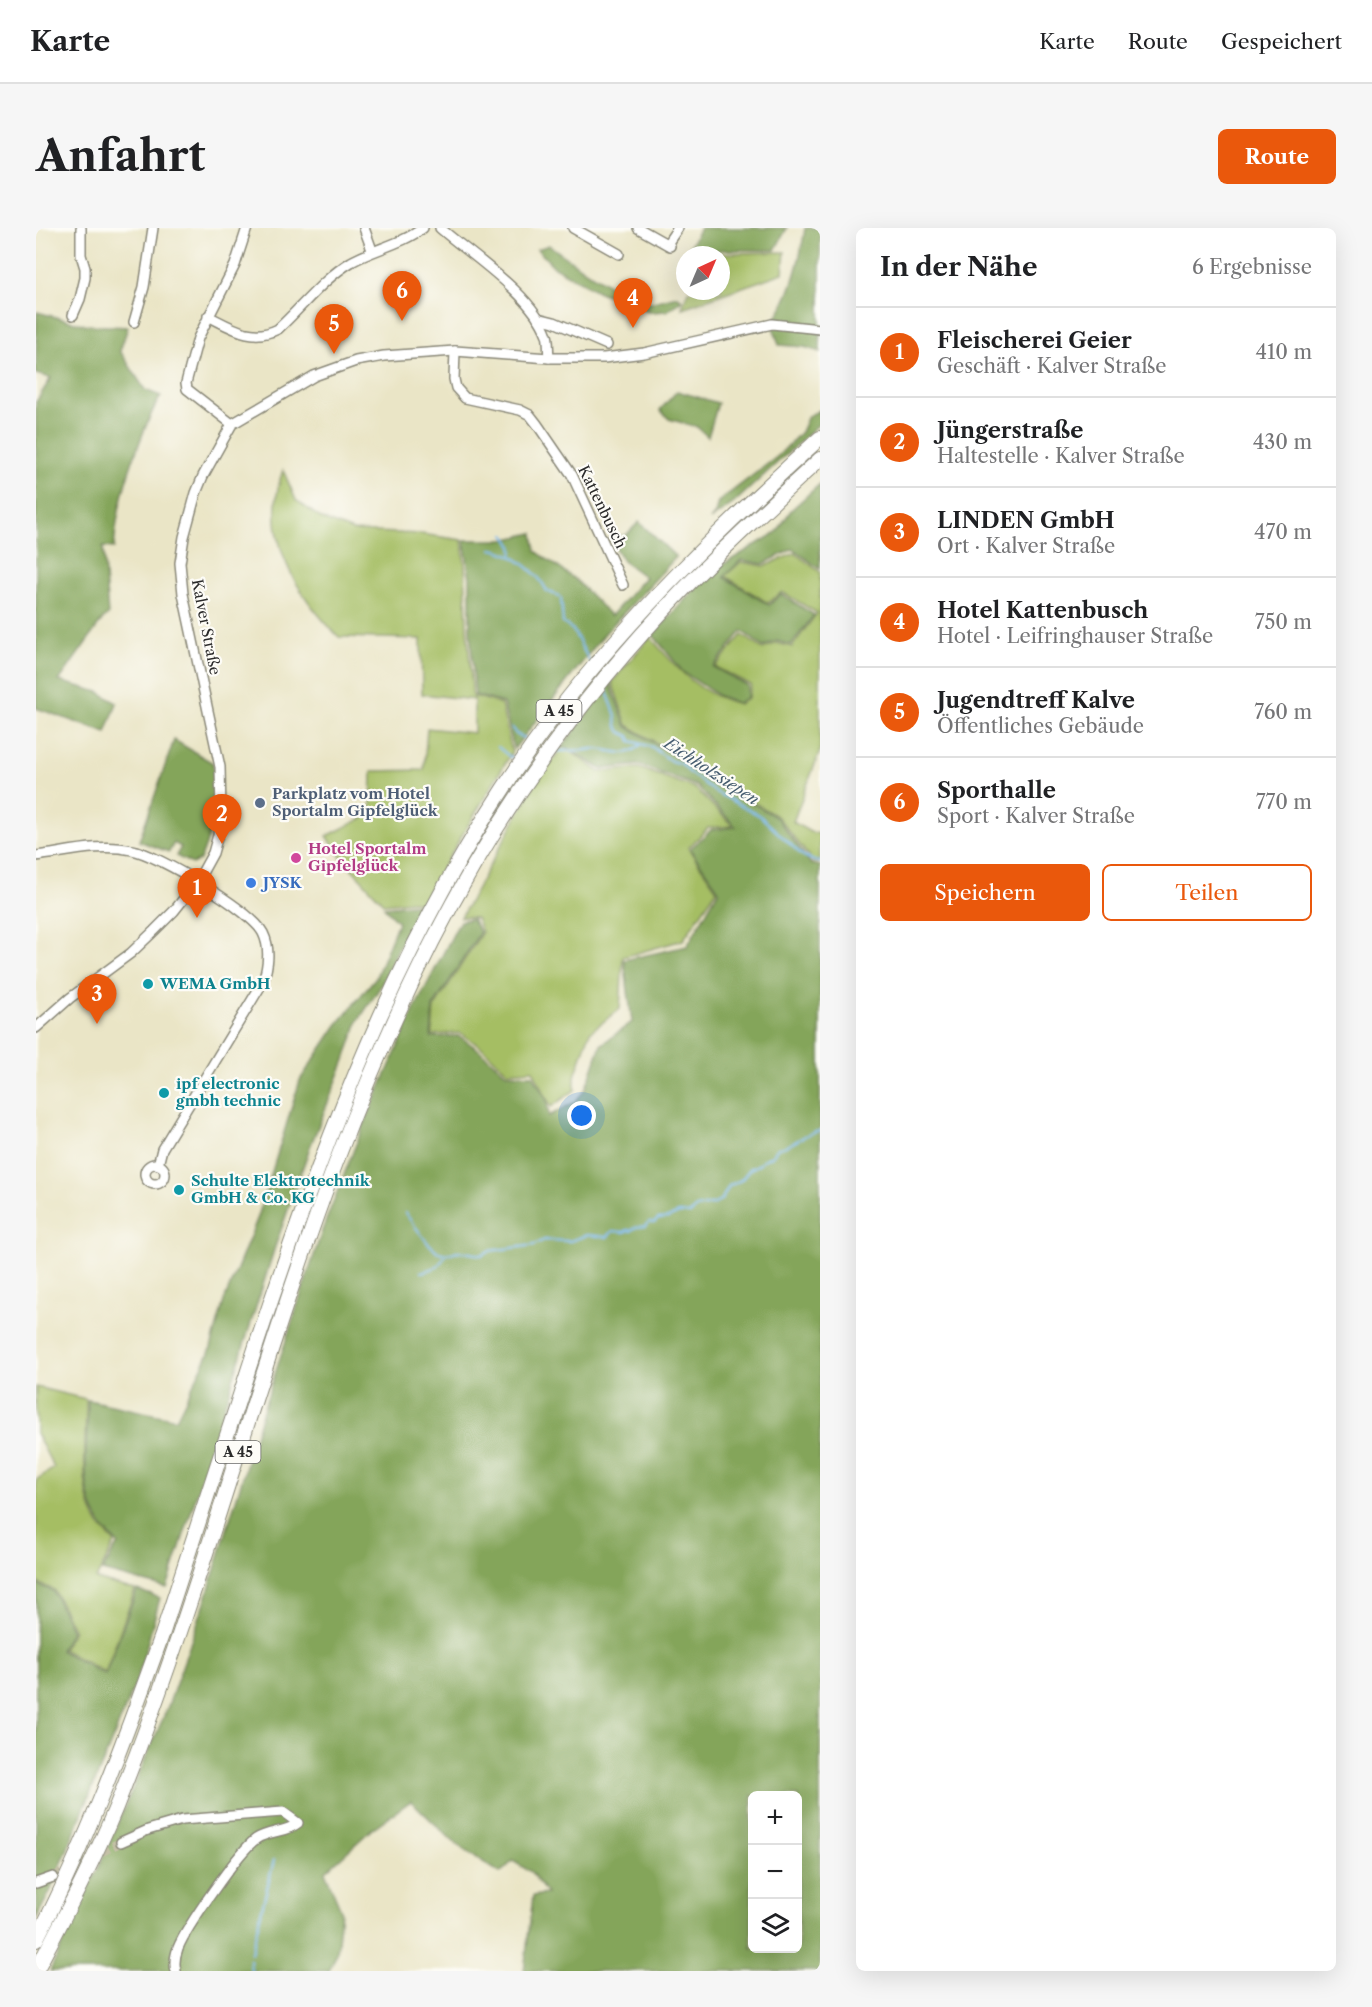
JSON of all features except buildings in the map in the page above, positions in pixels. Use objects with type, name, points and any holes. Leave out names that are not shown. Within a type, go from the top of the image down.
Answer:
[{"type":"highway","name":"A 45","points":[[36,1940],[94,1814],[147,1676],[280,1274],[317,1170],[394,982],[424,924],[489,811],[555,715],[670,581],[728,523],[820,438]]},
{"type":"highway","name":"A 45","points":[[36,1971],[71,1904],[115,1809],[169,1662],[340,1151],[402,1005],[438,932],[473,867],[509,808],[567,726],[682,590],[820,459]]},
{"type":"street","points":[[73,315],[85,278],[81,255],[81,228]]},
{"type":"street","points":[[134,322],[144,287],[153,228]]},
{"type":"street","points":[[247,228],[235,265],[198,338],[186,382],[187,389],[232,424],[314,376],[356,361],[384,356],[455,351],[549,358],[594,358],[624,356],[772,324],[820,329]]},
{"type":"street","points":[[364,228],[372,250]]},
{"type":"street","points":[[208,316],[242,333],[256,335],[270,333],[278,329],[340,270],[372,250],[408,237],[423,228]]},
{"type":"street","points":[[440,228],[495,272],[538,318],[548,336],[549,358]]},
{"type":"street","points":[[573,228],[619,254]]},
{"type":"street","points":[[638,228],[669,245],[678,228]]},
{"type":"street","points":[[538,318],[554,322],[607,345]]},
{"type":"street","name":"Kattenbusch","points":[[455,351],[454,379],[456,388],[465,398],[520,410],[530,415],[572,475],[623,585]]},
{"type":"street","name":"Kalver Straße","points":[[36,1028],[70,998],[142,943],[174,911],[197,882],[217,842],[221,813],[220,767],[182,587],[180,563],[184,537],[196,493],[232,424]]},
{"type":"street","points":[[36,856],[97,847],[130,849],[167,863],[247,915],[261,928],[267,945],[268,966],[263,982],[162,1149],[158,1165]]},
{"type":"street","points":[[121,1842],[148,1830],[182,1820],[283,1812],[298,1823],[290,1829],[267,1833],[248,1846],[182,1939],[176,1953],[174,1965],[176,1971]]},
{"type":"street","points":[[36,1883],[53,1877]]},
{"type":"green space","points":[[700,228],[787,228],[775,250],[730,250],[730,246],[690,246]]},
{"type":"green space","points":[[805,228],[820,228],[820,352],[804,347],[779,345],[772,324],[794,278]]},
{"type":"green space","points":[[549,245],[587,272],[618,290],[649,303],[676,296],[676,300],[682,300],[667,311],[651,312],[599,292],[554,267],[537,249]]},
{"type":"green space","points":[[785,252],[783,273],[730,291],[730,253]]},
{"type":"green space","points":[[685,300],[705,300],[682,308]]},
{"type":"green space","points":[[37,312],[86,325],[128,327],[120,351],[145,390],[161,396],[134,457],[117,520],[114,548],[103,547],[108,615],[102,620],[59,681],[99,692],[117,703],[106,733],[36,708],[36,402],[51,378],[36,374]]},
{"type":"green space","points":[[677,391],[718,403],[708,437],[697,427],[669,419],[660,410]]},
{"type":"green space","points":[[820,410],[820,423],[734,503],[710,520],[715,514],[718,502],[778,456],[801,432],[808,416]]},
{"type":"green space","points":[[283,470],[296,500],[322,519],[353,531],[421,534],[462,540],[473,700],[422,694],[421,639],[339,637],[323,620],[295,582],[279,540],[276,517],[277,494]]},
{"type":"green space","points":[[820,484],[820,569],[793,549],[763,564],[741,560],[724,577],[769,605],[781,594],[814,615],[791,645],[777,641],[763,647],[742,631],[713,667],[748,686],[747,697],[738,703],[719,696],[683,672],[653,635],[709,573],[777,532],[791,510]]},
{"type":"green space","points":[[639,522],[676,557],[606,632],[514,749],[503,703],[475,695],[470,629],[470,578],[464,540],[503,540],[533,533],[536,551],[576,580],[611,616],[645,577],[623,561],[609,538],[626,535]]},
{"type":"green space","points":[[795,553],[820,572],[820,751],[793,822],[810,832],[820,834],[820,863],[813,862],[778,817],[627,725],[612,682],[650,637],[679,669],[711,694],[739,704],[748,698],[751,685],[715,667],[742,635],[763,649],[777,643],[792,647],[817,613],[782,592],[768,603],[725,576],[741,562],[764,566]]},
{"type":"green space","points":[[610,683],[626,726],[777,818],[811,864],[820,866],[820,1971],[524,1971],[533,1896],[547,1894],[531,1872],[513,1861],[500,1873],[457,1845],[411,1801],[372,1829],[325,1872],[341,1910],[337,1953],[329,1971],[50,1971],[98,1868],[167,1709],[206,1599],[263,1410],[323,1228],[362,1129],[415,1008],[460,921],[472,919],[480,932],[433,1007],[431,1037],[459,1036],[507,1074],[533,1075],[547,1101],[549,1116],[575,1102],[585,1090],[601,1045],[632,1022],[624,960],[687,946],[719,890],[690,849],[711,830],[736,827],[697,786],[639,765],[601,769],[563,746]]},
{"type":"green space","points":[[474,696],[501,704],[512,752],[421,904],[413,901],[384,904],[341,857],[327,836],[371,814],[372,771],[424,770],[427,728],[474,733]]},
{"type":"green space","points":[[174,740],[213,763],[215,800],[212,824],[200,860],[192,864],[176,856],[181,847],[174,843],[169,852],[139,841]]},
{"type":"green space","points":[[563,746],[600,772],[639,768],[695,788],[733,826],[708,828],[688,848],[717,890],[683,940],[623,957],[620,1009],[590,1032],[575,1076],[575,1090],[551,1107],[533,1070],[508,1072],[481,1047],[460,1033],[432,1035],[434,1008],[482,932],[476,918],[461,917],[535,784]]},
{"type":"green space","points":[[413,904],[418,906],[381,986],[358,1021],[310,1147],[275,1247],[167,1588],[102,1571],[118,1544],[100,1523],[89,1495],[86,1463],[88,1400],[176,1419],[210,1351],[224,1301],[258,1217],[300,1080],[337,1025],[376,977],[398,922],[384,907]]},
{"type":"green space","points":[[36,1387],[86,1399],[85,1481],[88,1497],[99,1525],[115,1543],[96,1579],[135,1590],[105,1673],[62,1649],[74,1631],[54,1590],[36,1582],[36,1480],[54,1468],[36,1433]]},
{"type":"green space","points":[[36,1584],[53,1591],[72,1631],[60,1650],[105,1675],[137,1590],[160,1598],[138,1677],[50,1892],[36,1919]]},
{"type":"waterway","points":[[505,535],[512,544],[512,556]]},
{"type":"waterway","name":"Eichholzsiepen","points":[[492,549],[508,554],[524,564],[547,591],[559,596]]},
{"type":"waterway","name":"Eichholzsiepen","points":[[561,598],[563,623],[573,630],[591,664]]},
{"type":"waterway","name":"Eichholzsiepen","points":[[605,687],[615,713],[617,726],[621,732],[629,736],[631,741],[652,747],[671,761],[682,764],[714,791],[759,815],[802,855],[820,862]]},
{"type":"waterway","points":[[511,727],[516,734],[530,741]]},
{"type":"waterway","points":[[555,751],[599,749],[624,753],[636,749],[641,744]]},
{"type":"waterway","points":[[498,747],[510,757],[518,758]]},
{"type":"waterway","points":[[405,1213],[427,1242],[438,1252],[447,1254],[459,1251],[481,1255],[489,1251],[535,1245],[544,1240],[570,1241],[587,1235],[607,1237],[613,1231],[631,1231],[636,1227],[646,1226],[649,1222],[654,1223],[658,1219],[679,1213],[690,1214],[696,1208],[715,1204],[722,1199],[729,1186],[741,1180],[750,1169],[772,1156],[778,1148],[820,1131]]},
{"type":"waterway","points":[[421,1272],[436,1267],[446,1255]]},
{"type":"waterway","points":[[251,1953],[274,1860]]},
{"type":"waterway","points":[[250,1960],[251,1971]]},
{"type":"tunnel","points":[[53,1877],[121,1842]]},
{"type":"place","name":"Sporthalle","points":[[402,321]]},
{"type":"place","name":"Hotel Kattenbusch","points":[[633,328]]},
{"type":"place","name":"Jugendtreff Kalve","points":[[334,354]]},
{"type":"place","name":"Parkplatz vom Hotel Sportalm Gipfelglück","points":[[260,803]]},
{"type":"place","name":"Jüngerstraße","points":[[222,844]]},
{"type":"place","name":"Hotel Sportalm Gipfelglück","points":[[296,858]]},
{"type":"place","name":"JYSK","points":[[251,883]]},
{"type":"place","name":"Fleischerei Geier","points":[[197,918]]},
{"type":"place","name":"WEMA GmbH","points":[[148,984]]},
{"type":"place","name":"LINDEN GmbH","points":[[97,1024]]},
{"type":"place","name":"ipf electronic gmbh technic","points":[[164,1093]]},
{"type":"place","name":"Schulte Elektrotechnik GmbH & Co. KG","points":[[179,1190]]}]
